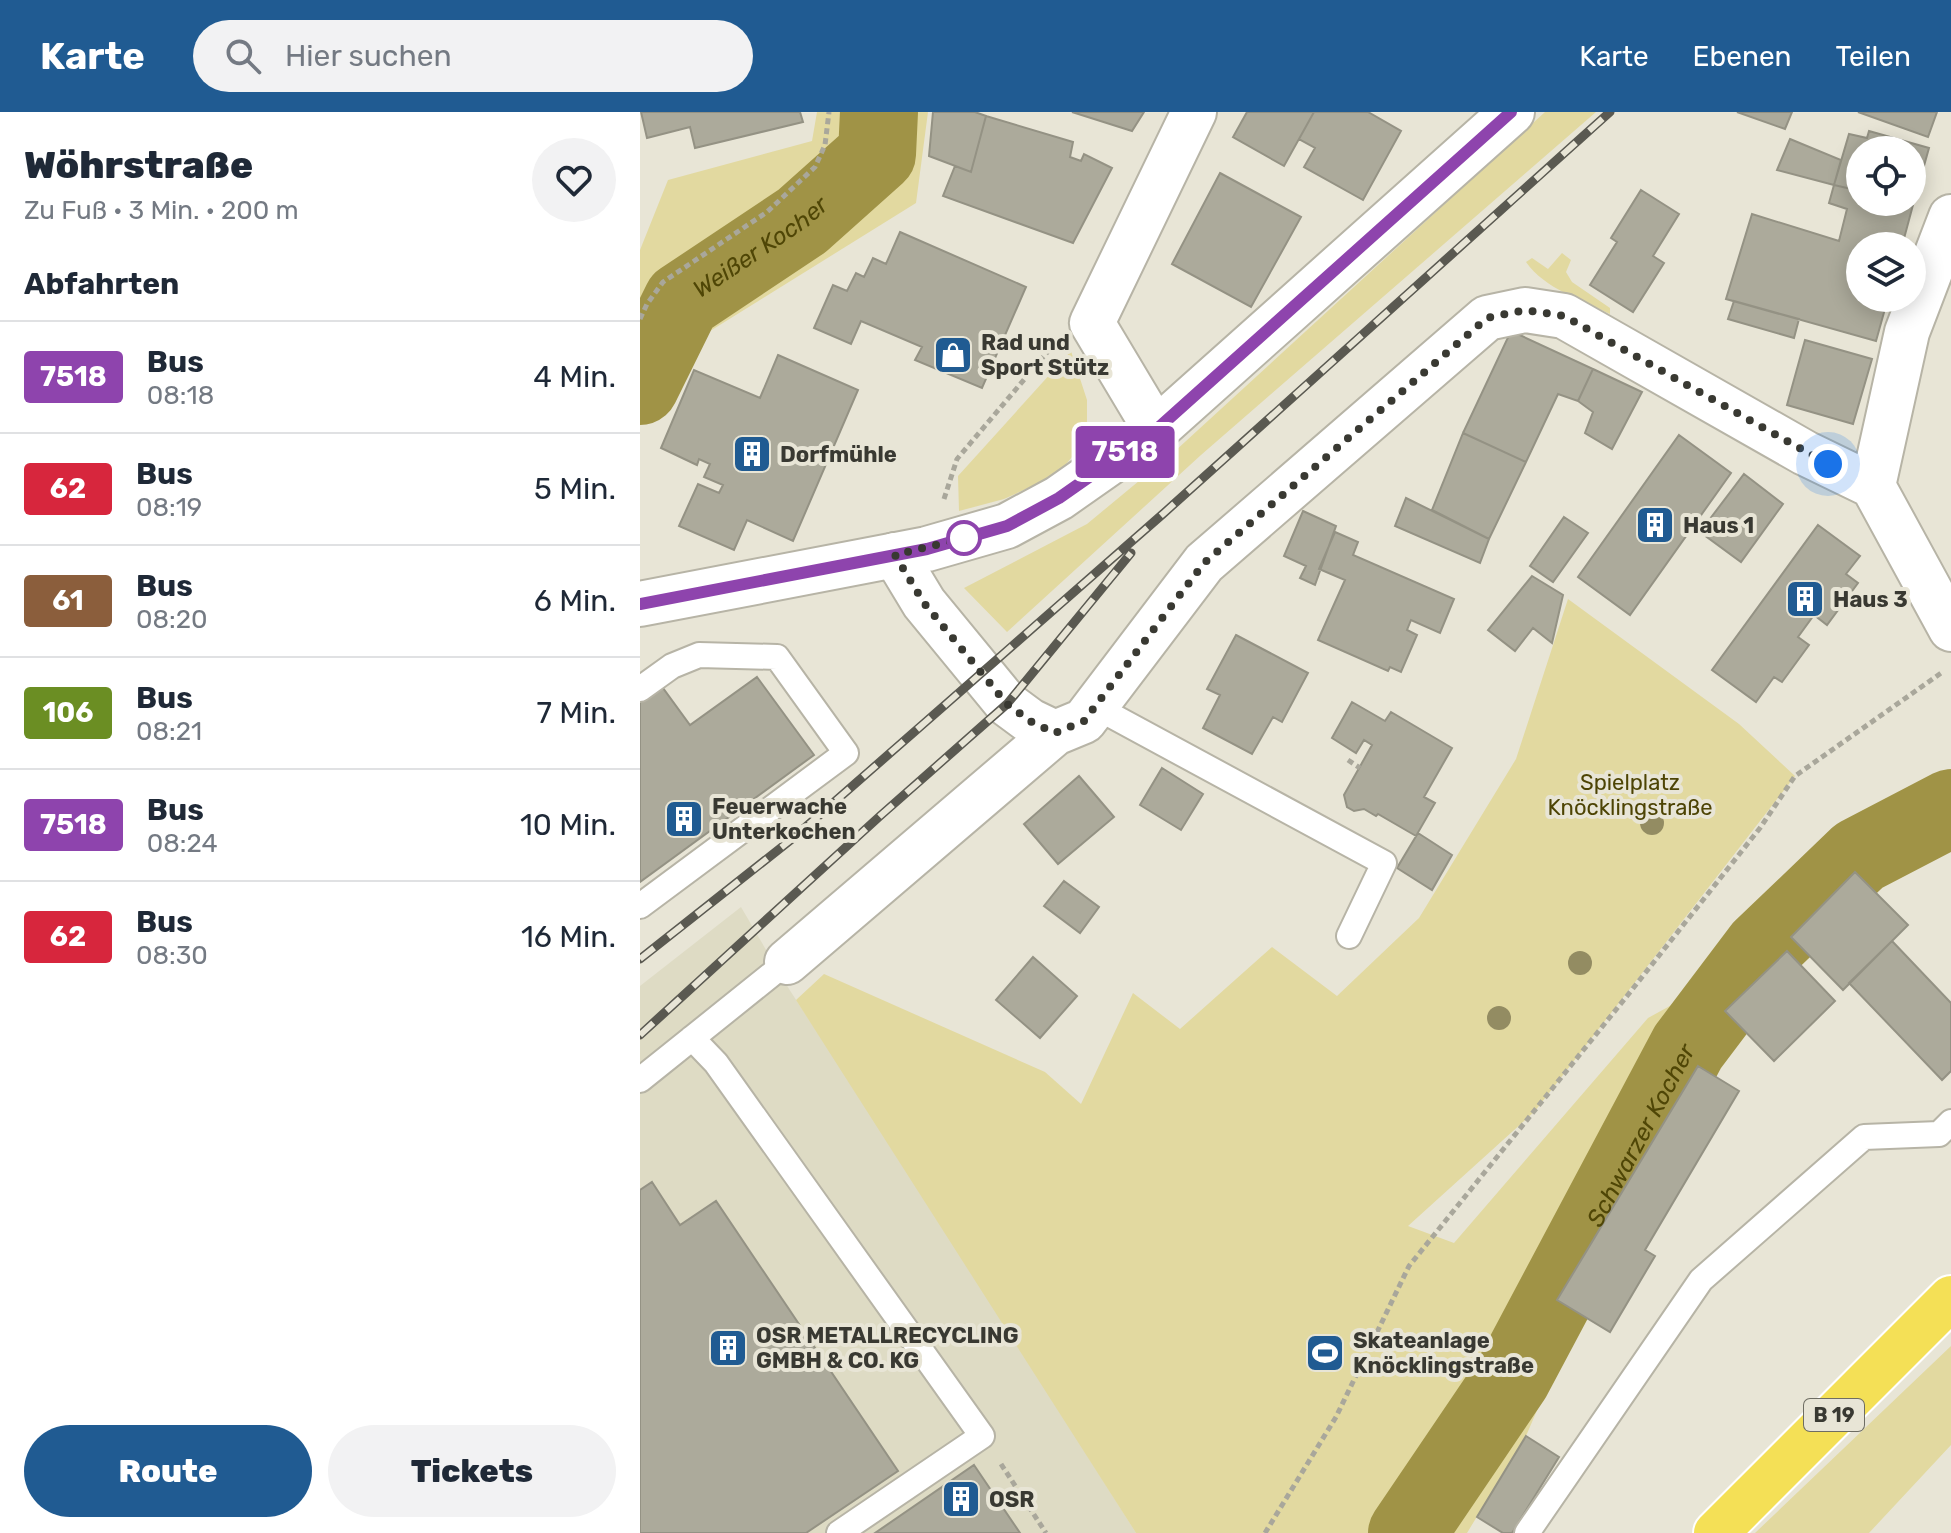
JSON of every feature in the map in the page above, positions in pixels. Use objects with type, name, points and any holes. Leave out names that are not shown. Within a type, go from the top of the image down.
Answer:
[{"type":"highway","name":"B 19","points":[[1716,1533],[1951,1298]]},
{"type":"street","points":[[1156,430],[1092,323],[1194,112]]},
{"type":"street","points":[[640,604],[911,552],[1007,526],[1059,498],[1156,430],[1512,112]]},
{"type":"street","points":[[1873,486],[1907,332],[1951,217]]},
{"type":"street","points":[[787,962],[1055,733],[1084,721],[1204,563],[1487,318],[1525,310],[1564,316],[1805,453],[1873,486],[1951,629]]},
{"type":"street","points":[[911,552],[924,603],[1007,704],[1030,721],[1055,733]]},
{"type":"lane","points":[[640,689],[672,666],[699,655],[777,657],[846,753],[640,906]]},
{"type":"lane","points":[[1094,706],[1384,863],[1349,936]]},
{"type":"lane","points":[[640,1080],[787,962]]},
{"type":"lane","points":[[692,1038],[716,1063],[982,1436],[839,1533]]},
{"type":"lane","points":[[1527,1533],[1701,1280],[1864,1137],[1939,1134],[1951,1122]]},
{"type":"path","points":[[640,319],[663,282],[767,212],[815,167],[825,145],[829,112]]},
{"type":"path","points":[[911,552],[957,459],[1072,323],[1092,323]]},
{"type":"path","points":[[1265,1533],[1336,1417],[1409,1266],[1760,828],[1795,776],[1951,666]]},
{"type":"path","points":[[1348,760],[1360,768]]},
{"type":"path","points":[[982,1436],[1046,1533]]},
{"type":"shaded area","points":[[741,907],[789,989],[938,1218],[1136,1533],[640,1533],[640,986]]},
{"type":"green space","points":[[817,112],[928,112],[916,203],[694,341],[640,424],[640,250],[668,180],[812,141]]},
{"type":"green space","points":[[1545,112],[1596,112],[1201,455],[1007,632],[964,588],[1087,524],[1174,452]]},
{"type":"green space","points":[[1562,253],[1571,260],[1566,272],[1572,282],[1610,308],[1610,314],[1554,287],[1526,262],[1532,258],[1548,269]]},
{"type":"green space","points":[[1071,351],[1087,400],[1087,439],[1057,475],[1004,499],[959,511],[958,476]]},
{"type":"green space","name":"Spielplatz Knöcklingstraße","points":[[1568,599],[1739,724],[1795,776],[1535,1111],[1408,1226],[1454,1243],[1648,1018],[1717,980],[1837,847],[1855,872],[1791,937],[1726,1011],[1698,1066],[1544,1286],[1565,1345],[1526,1436],[1467,1533],[1136,1533],[796,1000],[824,974],[1045,1072],[1081,1104],[1133,993],[1180,1029],[1272,947],[1337,996],[1419,918],[1516,759]]},
{"type":"green space","points":[[1951,1346],[1951,1445],[1869,1533],[1755,1533]]},
{"type":"building","points":[[641,112],[800,112],[803,122],[695,148],[690,127],[647,138]]},
{"type":"building","points":[[933,112],[975,112],[986,116],[971,172],[929,156]]},
{"type":"building","points":[[1072,112],[1144,112],[1132,131]]},
{"type":"building","points":[[1247,112],[1314,112],[1284,166],[1233,137]]},
{"type":"building","points":[[1314,112],[1368,112],[1401,131],[1363,200],[1304,167],[1315,148],[1299,139]]},
{"type":"building","points":[[1737,112],[1792,112],[1785,129]]},
{"type":"building","points":[[1858,112],[1937,112],[1928,137]]},
{"type":"building","points":[[986,116],[1073,142],[1070,157],[1081,161],[1084,154],[1112,168],[1073,243],[943,196],[955,166],[971,172]]},
{"type":"building","points":[[1869,131],[1887,136],[1868,136]]},
{"type":"building","points":[[1790,139],[1841,160],[1834,185],[1777,170]]},
{"type":"building","points":[[1846,144],[1846,188],[1834,185]]},
{"type":"building","points":[[1220,173],[1301,217],[1251,307],[1172,264]]},
{"type":"building","points":[[1834,185],[1846,188],[1846,209],[1829,203]]},
{"type":"building","points":[[1641,190],[1679,214],[1653,256],[1664,263],[1633,312],[1590,285],[1617,242],[1611,238]]},
{"type":"building","points":[[1846,213],[1846,216],[1910,216],[1906,232],[1846,232],[1846,312],[1884,312],[1876,341],[1726,299],[1752,214],[1839,241]]},
{"type":"building","points":[[900,232],[1026,287],[982,388],[915,360],[922,347],[861,321],[851,344],[814,328],[833,285],[847,291],[856,273],[864,277],[873,258],[886,264]]},
{"type":"building","points":[[1734,301],[1799,319],[1794,338],[1728,319]]},
{"type":"building","points":[[1511,331],[1593,369],[1578,401],[1558,394],[1526,462],[1463,433]]},
{"type":"building","points":[[1805,340],[1872,359],[1853,424],[1787,405]]},
{"type":"building","name":"Dorfmühle","points":[[778,355],[858,390],[793,541],[747,520],[734,550],[679,526],[698,484],[719,493],[723,485],[704,477],[710,464],[699,459],[697,465],[661,448],[694,370],[760,398]]},
{"type":"building","points":[[1593,369],[1642,392],[1612,449],[1585,433],[1593,412],[1578,401]]},
{"type":"building","points":[[1463,433],[1526,462],[1489,539],[1432,510]]},
{"type":"building","name":"Haus 1","points":[[1679,435],[1731,473],[1630,615],[1578,577]]},
{"type":"building","points":[[1744,474],[1783,504],[1741,562],[1700,532]]},
{"type":"building","points":[[1406,498],[1489,539],[1480,563],[1395,526]]},
{"type":"building","points":[[1303,511],[1336,526],[1315,585],[1300,578],[1306,566],[1284,556]]},
{"type":"building","points":[[1564,517],[1588,533],[1553,582],[1530,566]]},
{"type":"building","name":"Haus 3","points":[[1818,525],[1860,556],[1846,574],[1858,583],[1827,625],[1814,615],[1798,637],[1809,645],[1782,682],[1774,677],[1756,702],[1712,670]]},
{"type":"building","points":[[1335,532],[1358,542],[1353,555],[1454,599],[1440,633],[1411,620],[1407,630],[1417,635],[1401,672],[1390,667],[1388,671],[1318,640],[1345,580],[1319,569]]},
{"type":"building","points":[[1532,576],[1563,595],[1552,643],[1533,628],[1515,651],[1488,630]]},
{"type":"building","points":[[1236,635],[1308,673],[1282,722],[1273,717],[1252,754],[1203,728],[1220,695],[1207,689]]},
{"type":"building","name":"Feuerwache Unterkochen","points":[[757,677],[814,755],[640,882],[640,699],[660,684],[690,725]]},
{"type":"building","points":[[1352,702],[1385,721],[1391,712],[1452,748],[1424,797],[1435,803],[1416,836],[1378,814],[1347,807],[1344,795],[1372,745],[1364,740],[1356,753],[1332,738]]},
{"type":"building","points":[[1162,768],[1203,794],[1181,830],[1140,805]]},
{"type":"building","points":[[1079,776],[1114,817],[1058,864],[1024,824]]},
{"type":"building","points":[[1418,833],[1452,855],[1432,890],[1397,868]]},
{"type":"building","points":[[1855,872],[1908,925],[1843,990],[1791,937]]},
{"type":"building","points":[[1064,881],[1099,907],[1080,933],[1044,906]]},
{"type":"building","points":[[1892,941],[1951,1003],[1951,1071],[1942,1080],[1849,983]]},
{"type":"building","points":[[1787,951],[1835,1001],[1774,1061],[1725,1011]]},
{"type":"building","points":[[1033,957],[1077,996],[1040,1038],[996,1000]]},
{"type":"building","points":[[1698,1066],[1739,1091],[1645,1250],[1655,1256],[1610,1332],[1557,1300]]},
{"type":"building","name":"OSR METALLRECYCLING GMBH & CO. KG","points":[[652,1182],[680,1225],[716,1201],[898,1471],[806,1533],[640,1533],[640,1190]]},
{"type":"building","points":[[1526,1436],[1559,1457],[1512,1533],[1503,1533],[1477,1517]]},
{"type":"building","name":"OSR","points":[[974,1465],[1020,1533],[875,1533]]},
{"type":"waterway","name":"Weißer Kocher","points":[[640,386],[682,301],[802,221],[877,154],[879,112]]},
{"type":"waterway","name":"Schwarzer Kocher","points":[[1407,1533],[1512,1378],[1688,1047],[1762,949],[1859,856],[1951,808]]},
{"type":"railway","points":[[640,959],[792,839],[1164,513],[1610,112]]},
{"type":"railway","points":[[640,1035],[1007,704],[1131,553]]},
{"type":"bus line","name":"7518","points":[[640,604],[927,549],[1007,526],[1059,498],[1156,430],[1511,112]]},
{"type":"place","name":"Rad und Sport Stütz","points":[[953,355]]},
{"type":"place","name":"Dorfmühle","points":[[752,454]]},
{"type":"place","name":"Haus 1","points":[[1655,525]]},
{"type":"place","name":"Haus 3","points":[[1805,599]]},
{"type":"place","name":"Feuerwache Unterkochen","points":[[684,819]]},
{"type":"place","name":"OSR METALLRECYCLING GMBH & CO. KG","points":[[728,1348]]},
{"type":"place","name":"Skateanlage Knöcklingstraße","points":[[1325,1353]]},
{"type":"place","name":"OSR","points":[[961,1499]]},
{"type":"route","points":[[964,538],[895,555],[924,603],[1007,704],[1030,721],[1055,733],[1084,721],[1204,563],[1487,318],[1525,310],[1564,316],[1828,464]]}]
